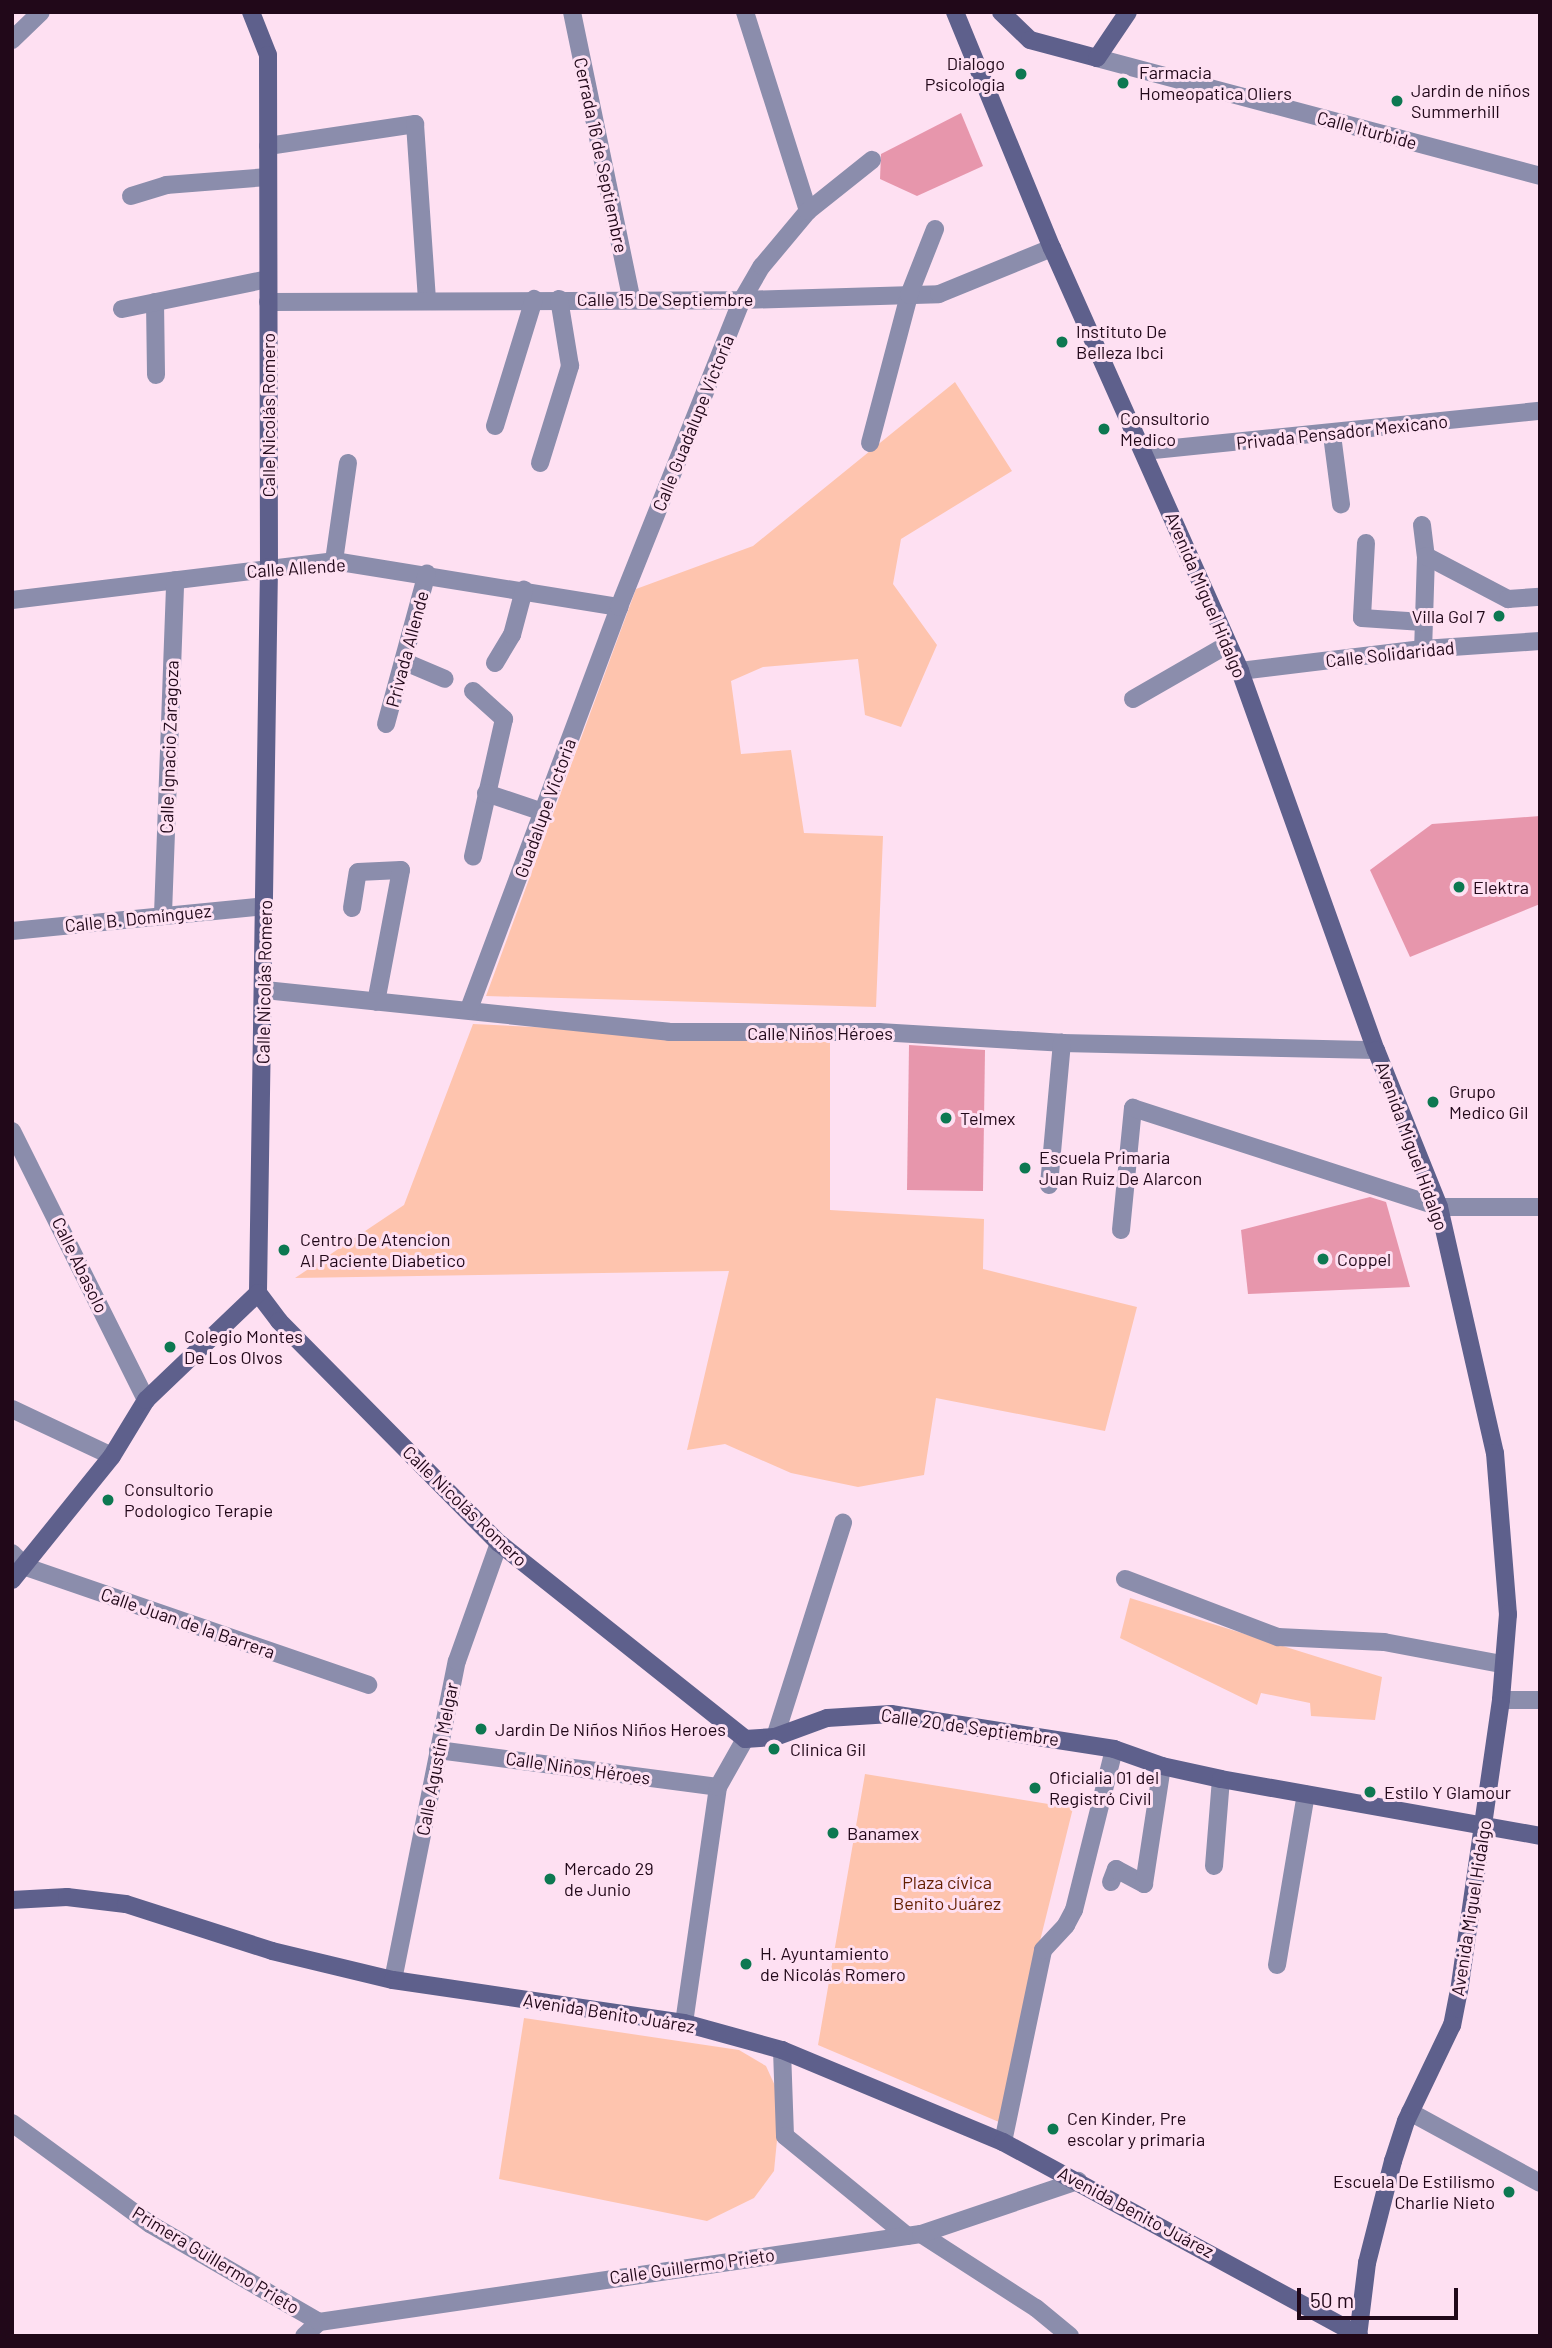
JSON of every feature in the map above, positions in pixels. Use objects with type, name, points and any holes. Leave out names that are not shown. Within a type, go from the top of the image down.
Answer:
[{"type":"main road","name":"Calle Nicolás Romero","points":[[251,12],[268,55],[269,567],[265,990],[257,1293],[279,1321],[499,1543],[745,1739]]},
{"type":"main road","name":"Avenida Miguel Hidalgo","points":[[955,12],[1052,248],[1240,671],[1376,1051],[1439,1207],[1495,1453],[1506,1558],[1508,1614],[1501,1700],[1484,1827],[1452,2025],[1410,2112],[1367,2263],[1360,2335]]},
{"type":"main road","name":"Calle Iturbide","points":[[1001,12],[1030,40],[1097,58]]},
{"type":"main road","points":[[1097,58],[1128,12]]},
{"type":"main road","points":[[12,1580],[26,1567],[112,1456],[146,1400],[257,1293]]},
{"type":"main road","name":"Calle 20 de Septiembre","points":[[745,1739],[775,1737],[827,1718],[891,1714],[1114,1749],[1162,1766],[1221,1779],[1540,1836]]},
{"type":"main road","name":"Avenida Benito Juárez","points":[[12,1900],[66,1897],[126,1904],[272,1951],[393,1980],[684,2023],[782,2050],[1003,2142],[1360,2335]]},
{"type":"street","points":[[12,40],[41,12]]},
{"type":"street","name":"Cerrada 16 de Septiembre","points":[[572,12],[631,298]]},
{"type":"street","points":[[745,12],[808,211]]},
{"type":"street","name":"Calle Iturbide","points":[[1097,58],[1540,176]]},
{"type":"street","points":[[268,146],[415,124],[427,300]]},
{"type":"street","name":"Calle Guadalupe Victoria","points":[[619,607],[742,300],[762,266],[808,211],[872,160]]},
{"type":"street","points":[[131,196],[178,184],[268,177]]},
{"type":"street","points":[[870,443],[909,295],[935,229]]},
{"type":"street","name":"Calle 15 De Septiembre","points":[[268,302],[631,298],[742,300],[939,294],[974,283],[1052,248]]},
{"type":"street","points":[[122,309],[268,279]]},
{"type":"street","points":[[495,426],[534,299]]},
{"type":"street","points":[[540,463],[570,366],[559,299]]},
{"type":"street","points":[[155,302],[156,375]]},
{"type":"street","name":"Privada Pensador Mexicano","points":[[1144,451],[1332,435],[1540,411]]},
{"type":"street","points":[[1332,435],[1341,504]]},
{"type":"street","points":[[334,561],[348,463]]},
{"type":"street","points":[[1422,525],[1426,555],[1423,649]]},
{"type":"street","points":[[1366,543],[1362,618],[1423,622]]},
{"type":"street","points":[[1426,555],[1508,599],[1540,597]]},
{"type":"street","name":"Calle Allende","points":[[12,600],[334,561],[427,573],[619,607]]},
{"type":"street","name":"Privada Allende","points":[[386,724],[427,573]]},
{"type":"street","name":"Calle Ignacio Zaragoza","points":[[163,914],[174,580]]},
{"type":"street","points":[[495,663],[512,635],[524,590]]},
{"type":"street","name":"Guadalupe Victoria","points":[[470,1009],[619,607]]},
{"type":"street","name":"Calle Solidaridad","points":[[1240,671],[1423,649],[1540,641]]},
{"type":"street","points":[[1133,699],[1227,645]]},
{"type":"street","points":[[404,662],[445,679]]},
{"type":"street","points":[[473,691],[505,719],[473,857]]},
{"type":"street","points":[[486,793],[543,812]]},
{"type":"street","points":[[352,908],[358,872],[401,870],[376,1002]]},
{"type":"street","name":"Calle B. Domínguez","points":[[12,931],[264,905]]},
{"type":"street","name":"Calle Niños Héroes","points":[[265,990],[470,1009],[669,1032],[879,1032],[1062,1043],[1376,1051]]},
{"type":"street","points":[[1049,1185],[1062,1043]]},
{"type":"street","points":[[1121,1230],[1133,1108],[1439,1207],[1540,1207]]},
{"type":"street","name":"Calle Abasolo","points":[[12,1131],[146,1400]]},
{"type":"street","points":[[12,1409],[112,1456]]},
{"type":"street","points":[[775,1737],[843,1522]]},
{"type":"street","name":"Calle Agustín Melgar","points":[[393,1980],[457,1661],[499,1543]]},
{"type":"street","name":"Calle Juan de la Barrera","points":[[12,1553],[26,1567],[368,1685]]},
{"type":"street","points":[[1125,1579],[1278,1637],[1384,1642],[1502,1664]]},
{"type":"street","points":[[1501,1700],[1540,1700]]},
{"type":"street","points":[[684,2023],[718,1787],[745,1739]]},
{"type":"street","points":[[1003,2142],[1043,1950],[1066,1926],[1073,1910],[1114,1749]]},
{"type":"street","name":"Calle Niños Héroes","points":[[438,1750],[718,1787]]},
{"type":"street","points":[[1111,1882],[1116,1869],[1144,1885],[1162,1766]]},
{"type":"street","points":[[1214,1866],[1221,1779]]},
{"type":"street","points":[[1277,1965],[1306,1794]]},
{"type":"street","points":[[782,2050],[785,2136],[914,2235],[1036,2308],[1069,2335]]},
{"type":"street","points":[[1410,2112],[1540,2183]]},
{"type":"street","name":"Primera Guillermo Prieto","points":[[12,2123],[150,2224],[319,2322]]},
{"type":"street","name":"Calle Guillermo Prieto","points":[[319,2322],[914,2235],[1078,2181]]},
{"type":"street","points":[[304,2336],[319,2322]]},
{"type":"green space","points":[[955,382],[1012,471],[901,539],[893,584],[937,645],[901,727],[865,715],[858,659],[763,667],[731,681],[741,754],[791,750],[804,833],[883,836],[876,1007],[486,996],[636,589],[753,546]]},
{"type":"green space","points":[[473,1024],[830,1042],[830,1210],[984,1219],[983,1269],[1137,1307],[1105,1431],[936,1398],[924,1475],[858,1487],[791,1473],[725,1444],[687,1450],[729,1271],[295,1278],[404,1205]]},
{"type":"green space","points":[[1130,1598],[1382,1677],[1375,1720],[1311,1716],[1310,1703],[1261,1693],[1257,1705],[1120,1638]]},
{"type":"green space","name":"Plaza cívica Benito Juárez","points":[[865,1774],[1073,1808],[1037,1953],[1006,2125],[818,2045]]},
{"type":"green space","points":[[524,2018],[739,2050],[766,2066],[781,2099],[774,2171],[754,2198],[707,2221],[499,2179]]},
{"type":"building","points":[[961,113],[983,166],[917,196],[880,179],[881,154]]},
{"type":"building","name":"Elektra","points":[[1540,816],[1540,904],[1410,957],[1370,870],[1432,824]]},
{"type":"building","name":"Telmex","points":[[909,1045],[985,1050],[983,1191],[907,1190]]},
{"type":"building","name":"Coppel","points":[[1370,1197],[1386,1202],[1410,1287],[1248,1294],[1241,1230]]},
{"type":"place","name":"Dialogo Psicologia","points":[[1021,74]]},
{"type":"place","name":"Farmacia Homeopatica Oliers","points":[[1123,83]]},
{"type":"place","name":"Jardin de niños Summerhill","points":[[1397,101]]},
{"type":"place","name":"Instituto De Belleza Ibci","points":[[1062,342]]},
{"type":"place","name":"Consultorio Medico","points":[[1104,429]]},
{"type":"place","name":"Villa Gol 7","points":[[1499,616]]},
{"type":"place","name":"Elektra","points":[[1459,887]]},
{"type":"place","name":"Grupo Medico Gil","points":[[1433,1102]]},
{"type":"place","name":"Telmex","points":[[946,1118]]},
{"type":"place","name":"Escuela Primaria Juan Ruiz De Alarcon","points":[[1025,1168]]},
{"type":"place","name":"Centro De Atencion Al Paciente Diabetico","points":[[284,1250]]},
{"type":"place","name":"Coppel","points":[[1323,1259]]},
{"type":"place","name":"Colegio Montes De Los Olvos","points":[[170,1347]]},
{"type":"place","name":"Consultorio Podologico Terapie","points":[[108,1500]]},
{"type":"place","name":"Jardin De Niños Niños Heroes","points":[[481,1729]]},
{"type":"place","name":"Clinica Gil","points":[[774,1749]]},
{"type":"place","name":"Oficialia 01 del Registró Civil","points":[[1035,1788]]},
{"type":"place","name":"Estilo Y Glamour","points":[[1370,1792]]},
{"type":"place","name":"Banamex","points":[[833,1833]]},
{"type":"place","name":"Mercado 29 de Junio","points":[[550,1879]]},
{"type":"place","name":"H. Ayuntamiento de Nicolás Romero","points":[[746,1964]]},
{"type":"place","name":"Cen Kinder, Pre escolar y primaria","points":[[1053,2129]]},
{"type":"place","name":"Escuela De Estilismo Charlie Nieto","points":[[1509,2192]]}]
